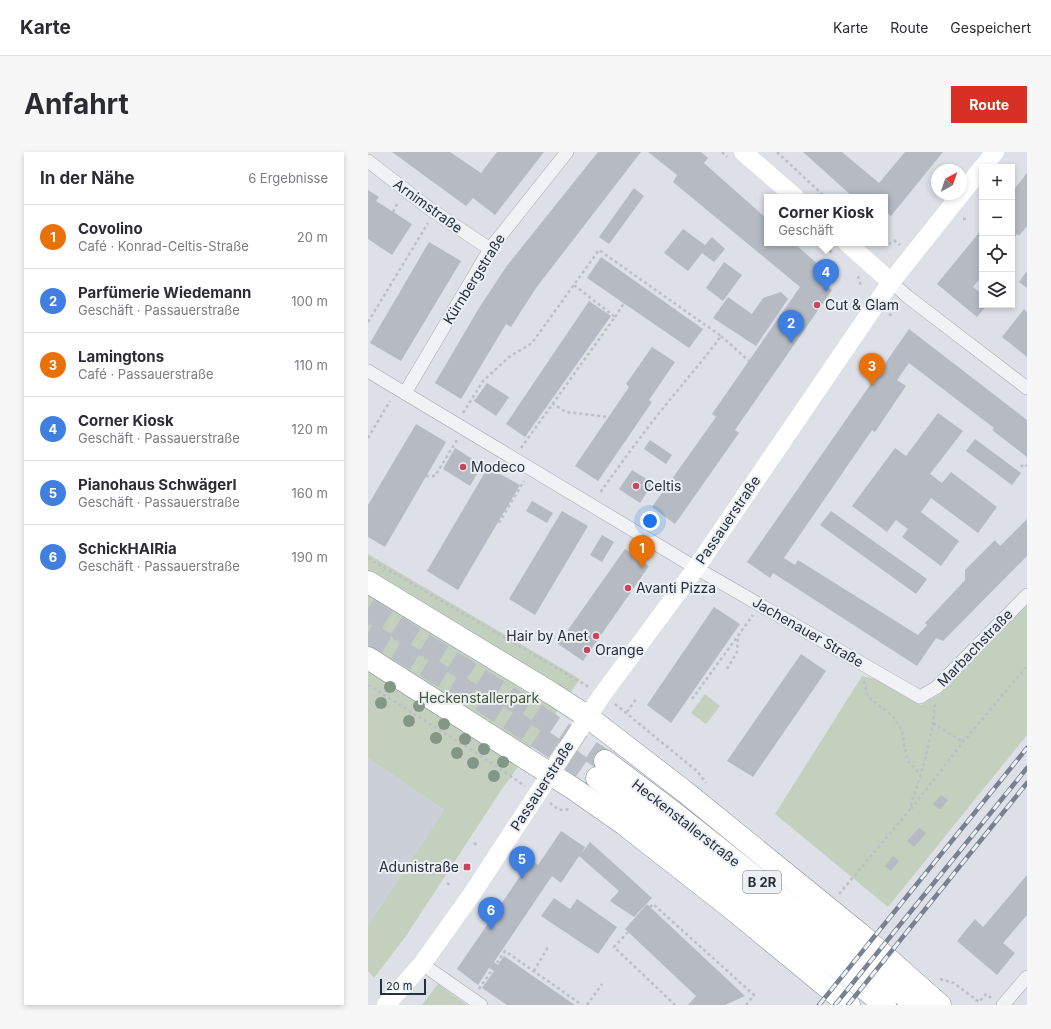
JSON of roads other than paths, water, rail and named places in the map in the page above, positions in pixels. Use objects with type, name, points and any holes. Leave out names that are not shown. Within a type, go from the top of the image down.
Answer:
[{"type":"highway","points":[[368,582],[588,717],[684,791],[860,934],[940,1005]]},
{"type":"highway","points":[[368,658],[550,774],[624,824],[735,910],[850,1005]]},
{"type":"highway","name":"Heckenstallerstraße","points":[[885,1005],[682,843],[601,770],[673,812],[916,1005]]},
{"type":"street","name":"Kürnbergstraße","points":[[401,391],[490,249],[567,152]]},
{"type":"street","points":[[743,152],[792,194]]},
{"type":"street","name":"Passauerstraße","points":[[985,164],[995,152]]},
{"type":"street","name":"Arnimstraße","points":[[368,161],[434,212],[490,249]]},
{"type":"street","name":"Passauerstraße","points":[[967,186],[979,171]]},
{"type":"street","name":"Passauerstraße","points":[[386,1005],[422,964],[472,894],[588,717],[696,568],[892,282],[956,200]]},
{"type":"street","points":[[850,246],[908,297],[1027,388]]},
{"type":"street","name":"Jachenauer Straße","points":[[368,372],[592,504],[696,568],[920,697]]},
{"type":"street","name":"Marbachstraße","points":[[920,697],[937,687],[1027,595]]},
{"type":"street","points":[[422,964],[477,1002]]},
{"type":"street","points":[[999,1003],[1027,977]]},
{"type":"tunnel","points":[[368,609],[531,711],[605,761]]},
{"type":"tunnel","points":[[368,633],[484,702],[597,778]]},
{"type":"railway","points":[[819,1005],[1027,748]]},
{"type":"railway","points":[[835,1005],[1027,768]]},
{"type":"railway","points":[[848,1005],[1027,783]]},
{"type":"place","name":"Corner Kiosk","points":[[826,292]]},
{"type":"place","name":"Cut & Glam","points":[[817,305]]},
{"type":"place","name":"Parfümerie Wiedemann","points":[[791,343]]},
{"type":"place","name":"Lamingtons","points":[[872,386]]},
{"type":"place","name":"Modeco","points":[[463,467]]},
{"type":"place","name":"Celtis","points":[[636,486]]},
{"type":"place","name":"Covolino","points":[[642,568]]},
{"type":"place","name":"Avanti Pizza","points":[[628,588]]},
{"type":"place","name":"Hair by Anet","points":[[596,636]]},
{"type":"place","name":"Orange","points":[[587,650]]},
{"type":"place","name":"Adunistraße","points":[[467,867]]},
{"type":"place","name":"Pianohaus Schwägerl","points":[[522,879]]},
{"type":"place","name":"SchickHAIRia","points":[[491,930]]},
{"type":"park label","name":"Heckenstallerpark","points":[[479,698]]}]
